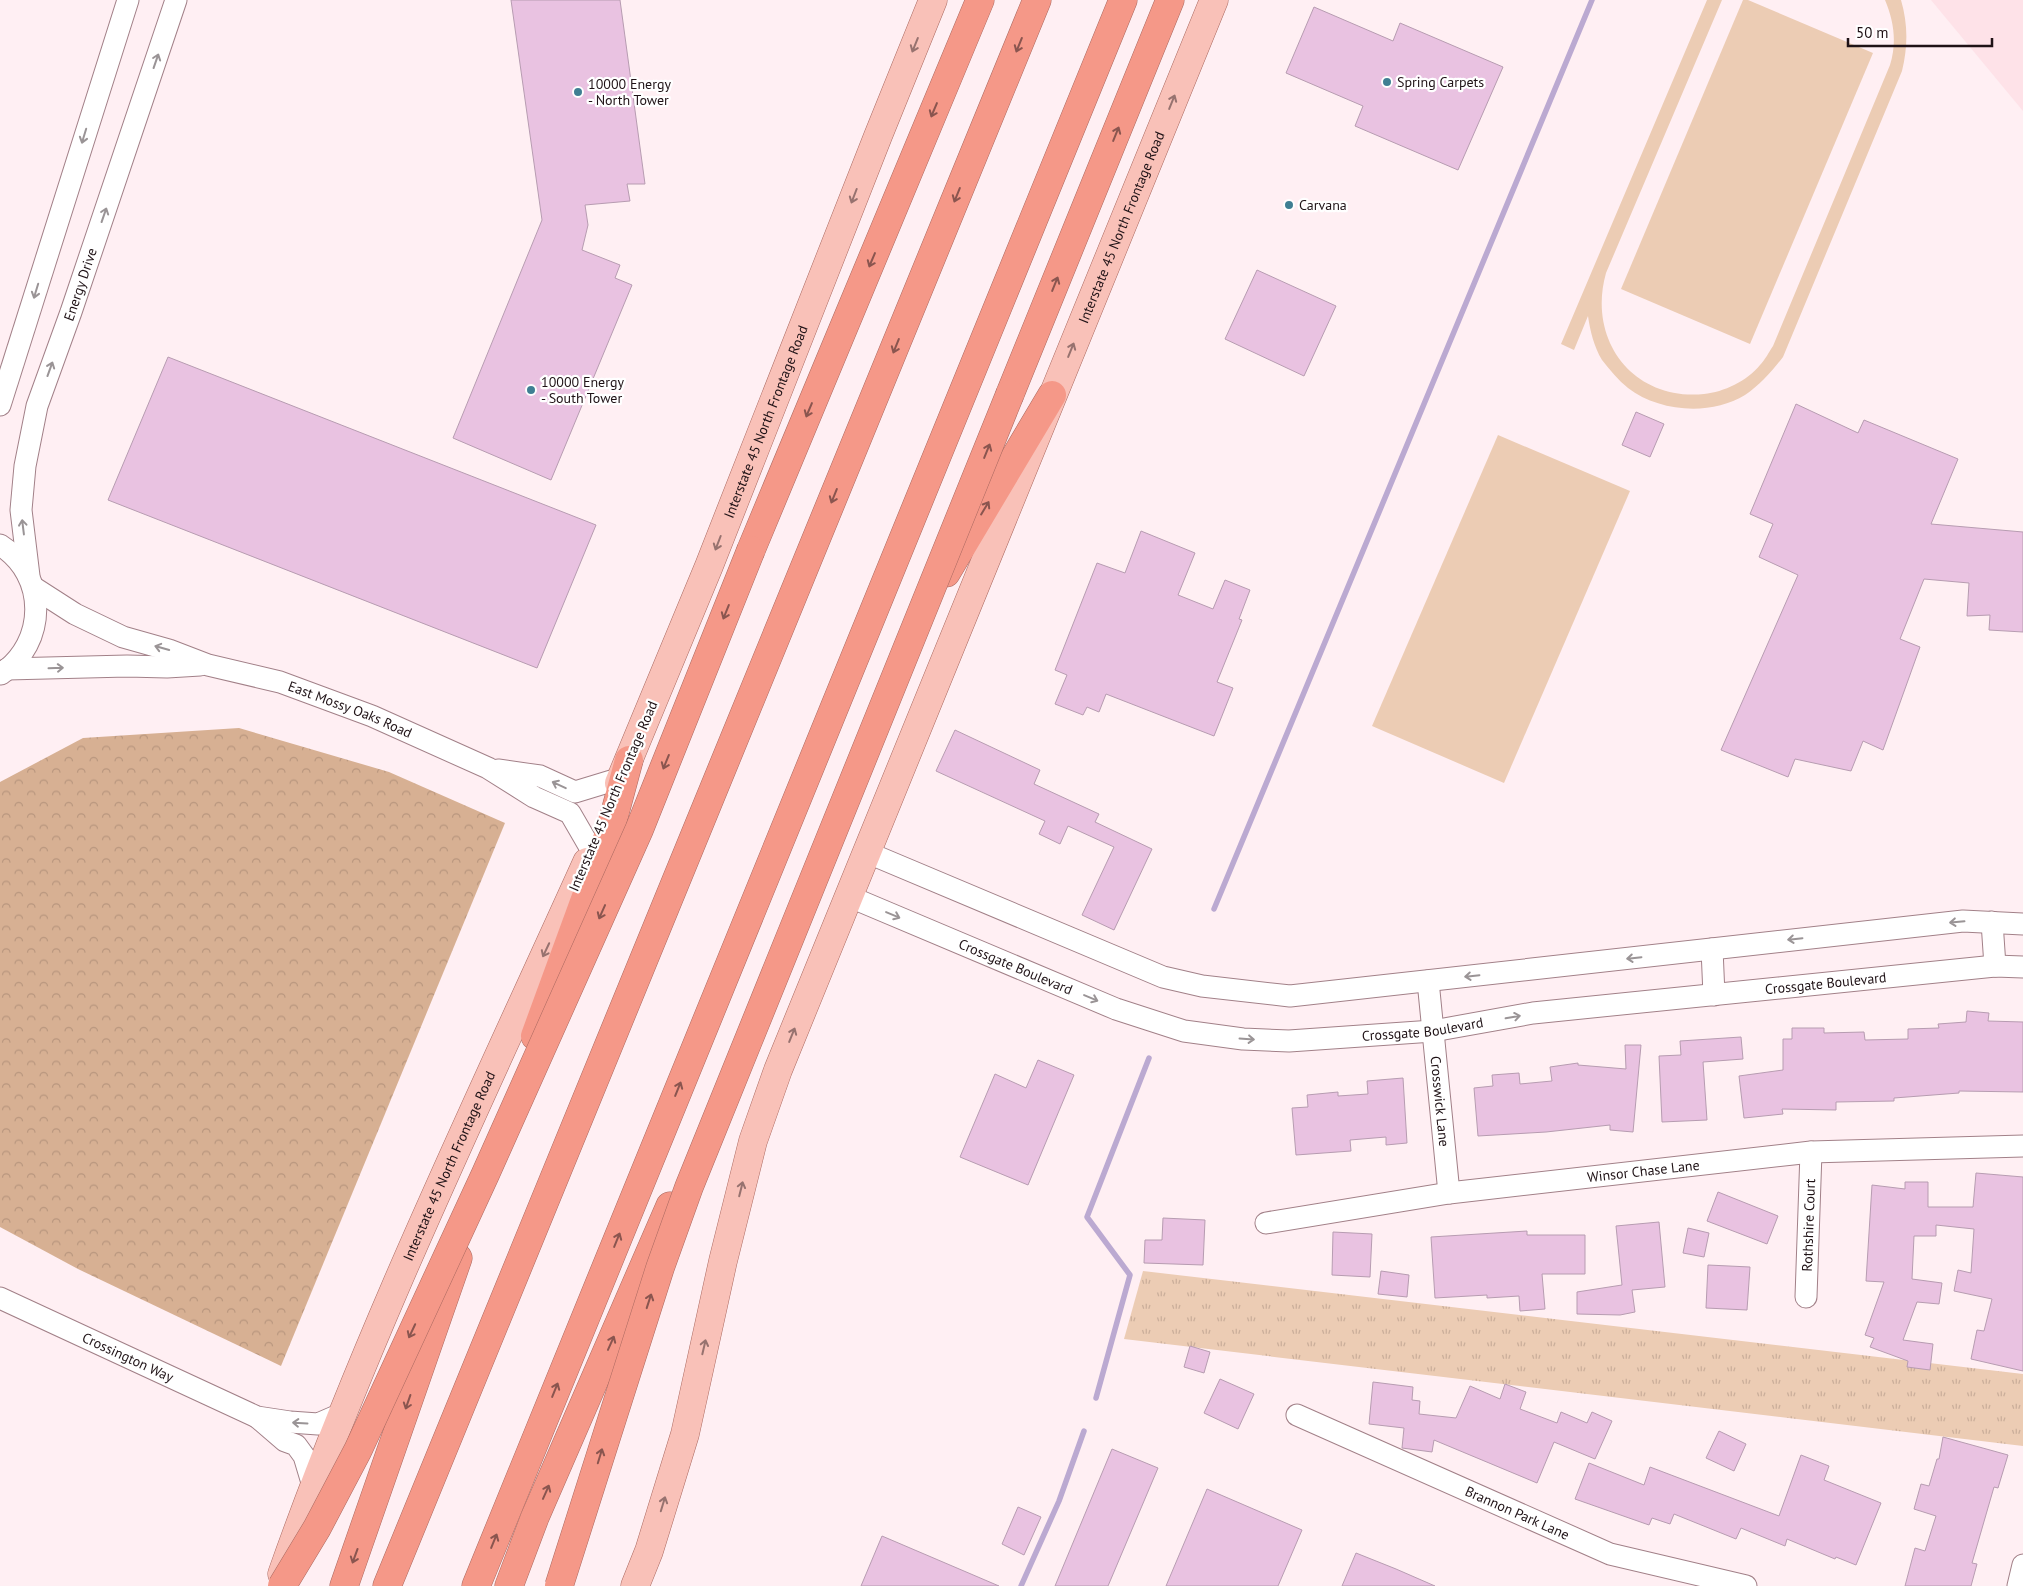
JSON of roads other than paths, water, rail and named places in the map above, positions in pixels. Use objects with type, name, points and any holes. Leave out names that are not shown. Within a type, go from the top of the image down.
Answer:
[{"type":"highway","points":[[280,1586],[316,1528],[358,1450],[406,1342],[485,1175],[639,830],[751,550],[980,0]]},
{"type":"highway","points":[[387,1586],[1037,0]]},
{"type":"highway","points":[[476,1586],[1124,0]]},
{"type":"highway","points":[[559,1586],[660,1268],[689,1187],[1170,0]]},
{"type":"highway","points":[[509,1586],[539,1508],[945,574],[1052,395]]},
{"type":"highway","points":[[344,1586],[542,1016],[610,831],[625,769]]},
{"type":"main road","name":"Interstate 45 North Frontage Road","points":[[280,1586],[313,1486],[341,1414],[487,1077],[592,851],[709,566],[874,145],[933,0]]},
{"type":"main road","name":"Interstate 45 North Frontage Road","points":[[635,1586],[648,1551],[684,1434],[723,1261],[753,1141],[778,1070],[1214,0]]},
{"type":"street","points":[[0,405],[128,0]]},
{"type":"street","name":"Energy Drive","points":[[4,672],[25,650],[35,626],[36,600],[31,581],[21,510],[25,466],[37,406],[71,312],[176,0]]},
{"type":"street","points":[[0,545],[15,556],[31,581]]},
{"type":"street","name":"East Mossy Oaks Road","points":[[31,581],[75,614],[123,637],[169,650],[208,664],[280,682],[372,716],[488,768],[534,797],[570,813],[592,851]]},
{"type":"street","name":"East Mossy Oaks Road","points":[[4,672],[208,664]]},
{"type":"street","name":"East Mossy Oaks Road","points":[[488,768],[540,776],[575,792],[625,769]]},
{"type":"street","points":[[866,852],[1163,977],[1202,986],[1290,996],[1963,921],[2023,924]]},
{"type":"street","name":"Crossgate Boulevard","points":[[848,896],[1116,1009],[1184,1031],[1243,1039],[1290,1041],[1433,1031],[1532,1013],[1995,966],[2023,967]]},
{"type":"street","points":[[1992,922],[1995,966]]},
{"type":"street","points":[[1712,949],[1714,995]]},
{"type":"street","name":"Crosswick Lane","points":[[1428,981],[1450,1193]]},
{"type":"street","name":"Winsor Chase Lane","points":[[1266,1223],[1450,1193],[1811,1152],[2023,1146]]},
{"type":"street","name":"Rothshire Court","points":[[1806,1297],[1811,1152]]},
{"type":"street","name":"Crossington Way","points":[[0,1298],[257,1417],[285,1441],[296,1445],[304,1456],[313,1486]]},
{"type":"street","name":"Crossington Way","points":[[257,1417],[318,1424],[341,1414]]},
{"type":"street","name":"Brannon Park Lane","points":[[1297,1415],[1610,1554],[1746,1586]]},
{"type":"street","points":[[2018,1586],[2023,1565]]},
{"type":"waterway","points":[[1214,909],[1592,0]]},
{"type":"waterway","points":[[1096,1398],[1130,1275],[1087,1217],[1149,1058]]},
{"type":"waterway","points":[[1021,1586],[1059,1501],[1084,1431]]},
{"type":"place","name":"Spring Carpets","points":[[1387,82]]},
{"type":"place","name":"10000 Energy - North Tower","points":[[578,92]]},
{"type":"place","name":"Carvana","points":[[1289,205]]},
{"type":"place","name":"10000 Energy - South Tower","points":[[531,390]]}]
